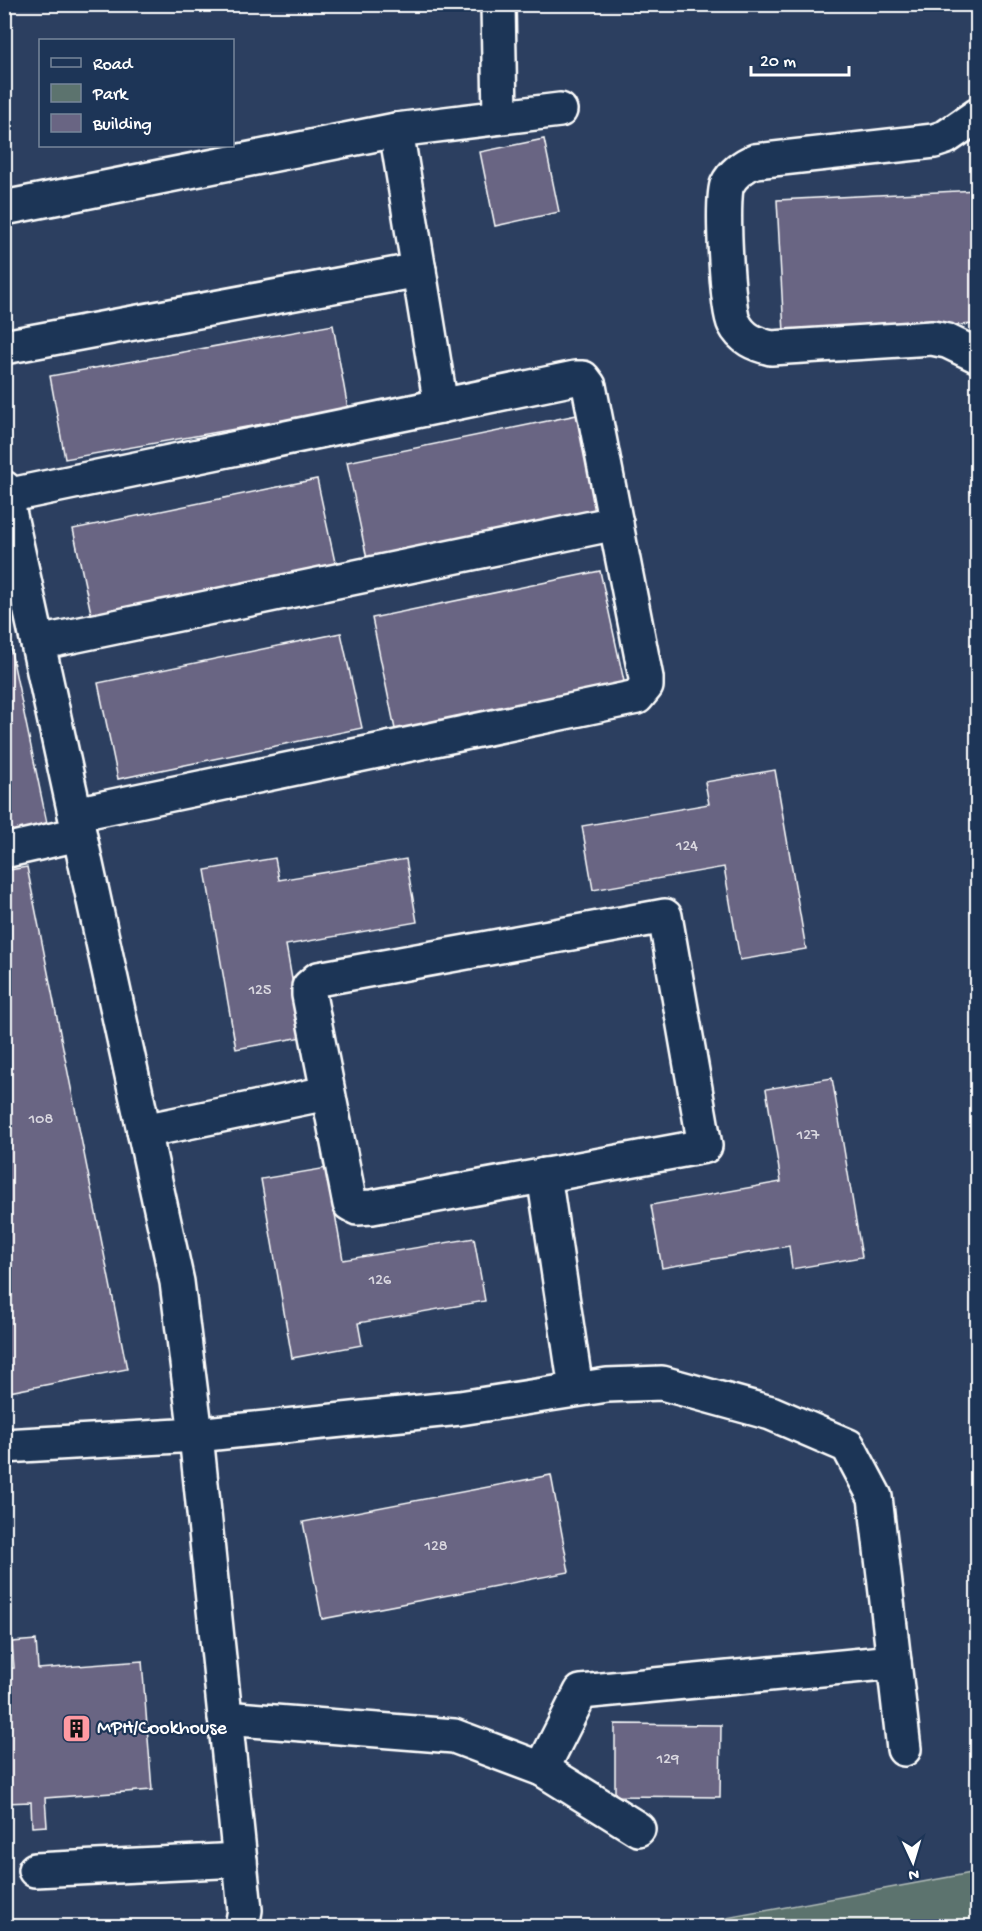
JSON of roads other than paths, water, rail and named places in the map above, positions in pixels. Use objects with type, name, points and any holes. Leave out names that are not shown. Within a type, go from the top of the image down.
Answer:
[{"type":"lane","points":[[498,4],[500,117]]},
{"type":"lane","points":[[4,208],[396,130],[560,110]]},
{"type":"lane","points":[[978,114],[946,137],[934,141],[755,161],[747,164],[735,174],[724,194],[730,310],[743,337],[758,345],[771,348],[932,338],[947,341],[978,356]]},
{"type":"lane","points":[[396,130],[441,406]]},
{"type":"lane","points":[[4,348],[419,270]]},
{"type":"lane","points":[[4,851],[77,824],[637,697],[646,686],[646,678],[587,380],[575,378],[5,492],[77,824],[177,1282],[196,1435],[240,1860],[245,1910],[242,1926]]},
{"type":"lane","points":[[38,644],[616,524]]},
{"type":"lane","points":[[665,916],[705,1146],[544,1175],[357,1208],[350,1204],[327,1093],[309,987],[318,979],[665,916]]},
{"type":"lane","points":[[144,1131],[327,1093]]},
{"type":"lane","points":[[544,1175],[576,1389]]},
{"type":"lane","points":[[4,1446],[196,1435],[460,1408],[607,1384],[662,1383],[771,1413],[848,1446],[875,1497],[904,1749]]},
{"type":"lane","points":[[542,1769],[581,1692],[894,1662]]},
{"type":"lane","points":[[225,1718],[453,1736],[542,1769],[638,1829]]},
{"type":"lane","points":[[35,1870],[240,1860]]},
{"type":"place","name":"MPH/Cookhouse","points":[[76,1729]]}]
